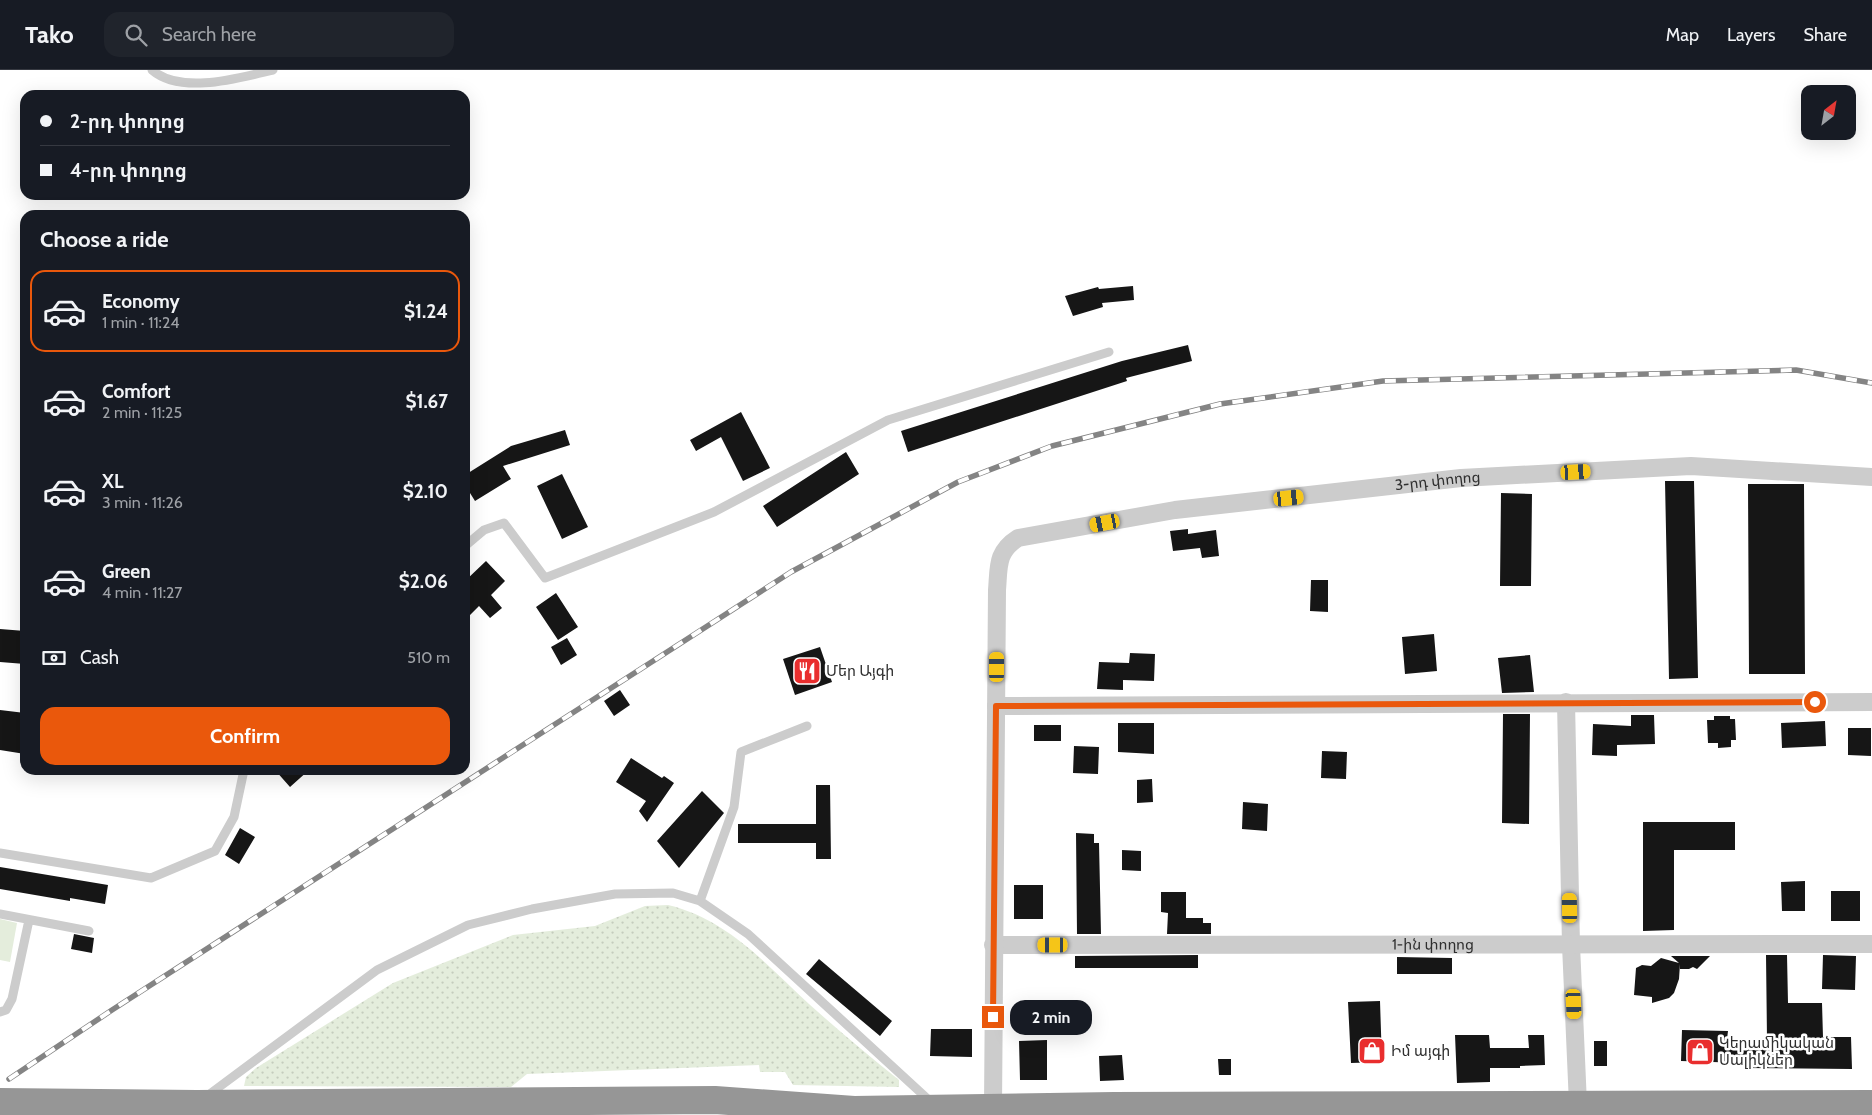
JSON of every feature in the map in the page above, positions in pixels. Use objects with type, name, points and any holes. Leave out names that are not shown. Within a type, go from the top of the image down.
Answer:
[{"type":"highway","points":[[0,1102],[196,1104],[715,1100],[854,1110],[993,1108],[1048,1111],[1506,1110],[1578,1104],[1872,1104]]},
{"type":"highway","points":[[826,1115],[854,1110]]},
{"type":"street","name":"3-րդ փողոց","points":[[996,706],[997,590],[1000,562],[1002,551],[1018,538],[1175,510],[1461,478],[1692,466],[1872,476]]},
{"type":"street","points":[[1566,702],[1571,945],[1578,1104]]},
{"type":"street","points":[[993,1108],[996,706],[1872,702]]},
{"type":"street","name":"1-ին փողոց","points":[[993,945],[1872,944]]},
{"type":"lane","points":[[152,70],[160,78],[198,84],[235,79],[273,70]]},
{"type":"lane","points":[[470,542],[484,530],[504,523],[545,578],[714,512],[888,420],[1109,352]]},
{"type":"lane","points":[[700,901],[734,806],[741,752],[807,726]]},
{"type":"lane","points":[[0,853],[151,878],[215,851],[234,817],[243,775]]},
{"type":"lane","points":[[196,1104],[377,970],[468,925],[532,909],[615,894],[673,894],[700,901],[748,934],[937,1108]]},
{"type":"lane","points":[[0,914],[89,931]]},
{"type":"lane","points":[[0,1012],[6,1010],[12,999],[30,920]]},
{"type":"green space","points":[[668,905],[709,921],[744,945],[820,1014],[899,1080],[899,1087],[793,1085],[785,1072],[760,1072],[759,1065],[527,1074],[511,1087],[244,1086],[246,1077],[256,1068],[393,983],[513,935],[595,926],[645,906]]},
{"type":"green space","points":[[0,919],[17,923],[10,962],[0,960]]},
{"type":"building","points":[[1133,286],[1134,300],[1102,303],[1103,307],[1073,316],[1065,296],[1098,287],[1099,289]]},
{"type":"building","points":[[1188,345],[1192,361],[1126,378],[1127,381],[908,452],[901,431],[1122,361]]},
{"type":"building","points":[[741,412],[770,468],[743,481],[721,437],[696,451],[690,440]]},
{"type":"building","points":[[565,430],[570,445],[503,466],[511,479],[475,501],[470,493],[470,472],[511,446]]},
{"type":"building","points":[[846,452],[859,474],[777,527],[763,506]]},
{"type":"building","points":[[562,474],[588,527],[562,539],[537,486]]},
{"type":"building","points":[[1665,481],[1694,481],[1698,678],[1669,679]]},
{"type":"building","points":[[1748,484],[1804,484],[1805,674],[1749,674]]},
{"type":"building","points":[[1501,493],[1532,494],[1531,586],[1500,586]]},
{"type":"building","points":[[1188,529],[1188,534],[1216,530],[1219,556],[1202,558],[1200,548],[1173,551],[1170,531]]},
{"type":"building","points":[[486,561],[505,581],[491,595],[502,608],[490,618],[479,606],[470,615],[470,576]]},
{"type":"building","points":[[1311,580],[1328,580],[1328,612],[1310,611]]},
{"type":"building","points":[[556,593],[578,627],[558,640],[536,607]]},
{"type":"building","points":[[0,629],[20,631],[20,664],[0,662]]},
{"type":"building","points":[[1434,634],[1437,671],[1405,674],[1402,637]]},
{"type":"building","points":[[567,638],[577,655],[561,665],[551,647]]},
{"type":"building","points":[[820,647],[832,682],[795,695],[783,659]]},
{"type":"building","points":[[1130,653],[1155,654],[1154,681],[1123,680],[1123,690],[1097,689],[1099,662],[1129,663]]},
{"type":"building","points":[[1530,655],[1534,692],[1502,693],[1498,658]]},
{"type":"building","points":[[620,690],[630,705],[614,716],[604,701]]},
{"type":"building","points":[[0,710],[20,712],[20,753],[0,750]]},
{"type":"building","points":[[1503,714],[1530,714],[1529,824],[1502,823]]},
{"type":"building","points":[[1631,715],[1654,715],[1655,744],[1617,745],[1617,756],[1592,755],[1593,724],[1631,726]]},
{"type":"building","points":[[1714,716],[1730,716],[1730,719],[1735,719],[1736,740],[1731,740],[1731,747],[1718,748],[1718,743],[1708,743],[1707,720],[1714,720]]},
{"type":"building","points":[[1825,721],[1826,746],[1782,748],[1781,723]]},
{"type":"building","points":[[1118,723],[1154,723],[1154,754],[1118,752]]},
{"type":"building","points":[[1034,725],[1061,725],[1061,741],[1034,741]]},
{"type":"building","points":[[1848,728],[1871,728],[1871,756],[1848,755]]},
{"type":"building","points":[[1074,746],[1099,747],[1098,774],[1073,773]]},
{"type":"building","points":[[1322,751],[1347,752],[1346,779],[1321,778]]},
{"type":"building","points":[[631,758],[662,778],[664,776],[674,783],[647,822],[639,811],[646,801],[616,782]]},
{"type":"building","points":[[279,775],[303,775],[290,787]]},
{"type":"building","points":[[1152,779],[1153,802],[1137,803],[1137,780]]},
{"type":"building","points":[[816,785],[830,785],[831,859],[816,859],[816,843],[738,843],[738,824],[816,824]]},
{"type":"building","points":[[702,791],[724,813],[679,868],[657,841]]},
{"type":"building","points":[[1243,802],[1268,804],[1267,831],[1242,829]]},
{"type":"building","points":[[1643,822],[1735,822],[1735,850],[1674,850],[1674,930],[1643,931]]},
{"type":"building","points":[[240,828],[255,837],[239,864],[225,855]]},
{"type":"building","points":[[1076,833],[1094,834],[1094,843],[1099,843],[1101,934],[1077,934]]},
{"type":"building","points":[[1122,850],[1141,851],[1141,871],[1122,870]]},
{"type":"building","points":[[0,867],[108,885],[105,904],[70,898],[70,901],[0,889]]},
{"type":"building","points":[[1805,881],[1805,911],[1782,911],[1781,882]]},
{"type":"building","points":[[1014,885],[1043,885],[1043,919],[1014,919]]},
{"type":"building","points":[[1831,891],[1860,891],[1860,921],[1831,921]]},
{"type":"building","points":[[1161,892],[1186,892],[1186,918],[1203,918],[1203,923],[1211,923],[1211,934],[1167,934],[1168,913],[1161,912]]},
{"type":"building","points":[[74,934],[94,938],[92,953],[71,949]]},
{"type":"building","points":[[1198,955],[1198,968],[1075,968],[1075,956]]},
{"type":"building","points":[[1766,955],[1787,955],[1788,1003],[1822,1003],[1823,1037],[1851,1037],[1852,1069],[1744,1068],[1744,1063],[1681,1061],[1682,1030],[1728,1031],[1727,1039],[1767,1039]]},
{"type":"building","points":[[1823,955],[1856,956],[1855,990],[1822,989]]},
{"type":"building","points":[[1671,956],[1710,956],[1697,969],[1693,967],[1680,969],[1680,964],[1679,979],[1674,993],[1669,998],[1652,1003],[1652,997],[1634,995],[1636,968],[1642,965],[1651,966],[1661,958],[1679,963]]},
{"type":"building","points":[[1397,957],[1452,958],[1452,974],[1397,974]]},
{"type":"building","points":[[819,959],[892,1021],[880,1036],[806,974]]},
{"type":"building","points":[[1380,1001],[1382,1062],[1351,1063],[1348,1002]]},
{"type":"building","points":[[931,1029],[972,1029],[972,1057],[930,1056]]},
{"type":"building","points":[[1455,1035],[1489,1035],[1490,1048],[1529,1048],[1528,1035],[1544,1035],[1545,1065],[1520,1066],[1520,1068],[1490,1068],[1490,1082],[1457,1083]]},
{"type":"building","points":[[1047,1040],[1047,1080],[1020,1080],[1019,1041]]},
{"type":"building","points":[[1594,1041],[1607,1041],[1607,1066],[1594,1066]]},
{"type":"building","points":[[1122,1055],[1124,1080],[1100,1081],[1099,1056]]},
{"type":"building","points":[[1218,1059],[1231,1059],[1231,1075],[1219,1075]]},
{"type":"railway","points":[[9,1079],[112,1010],[791,572],[958,482],[1052,446],[1220,404],[1383,381],[1796,370],[1872,383]]},
{"type":"place","name":"Մեր Այգի","points":[[807,671]]},
{"type":"place","name":"Իմ այգի","points":[[1372,1051]]},
{"type":"place","name":"Կերամիկական Սալիկներ","points":[[1700,1052]]},
{"type":"route","points":[[993,1017],[996,706],[1815,702]]}]
